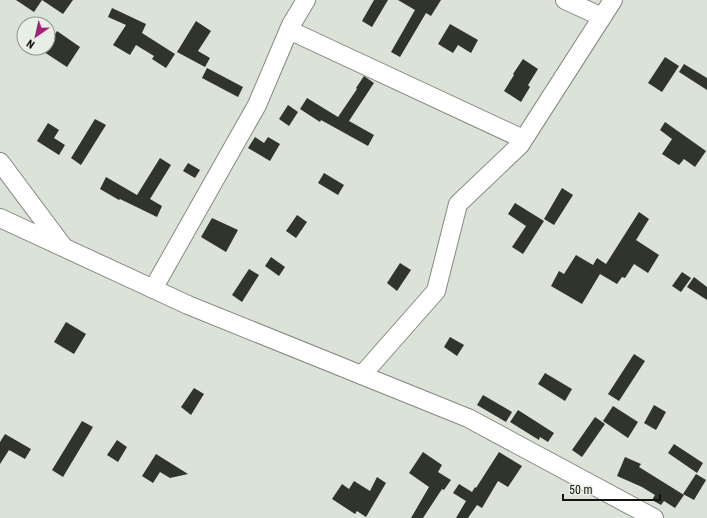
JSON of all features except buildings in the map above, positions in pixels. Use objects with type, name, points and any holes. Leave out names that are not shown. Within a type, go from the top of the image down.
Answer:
[{"type":"street","points":[[153,289],[257,105],[289,30],[306,0]]},
{"type":"street","points":[[565,0],[602,17]]},
{"type":"street","points":[[362,375],[436,291],[458,204],[520,146],[613,0]]},
{"type":"street","points":[[289,30],[523,140]]},
{"type":"street","points":[[0,162],[64,248]]},
{"type":"street","points":[[0,218],[188,305],[468,418],[654,518]]}]
